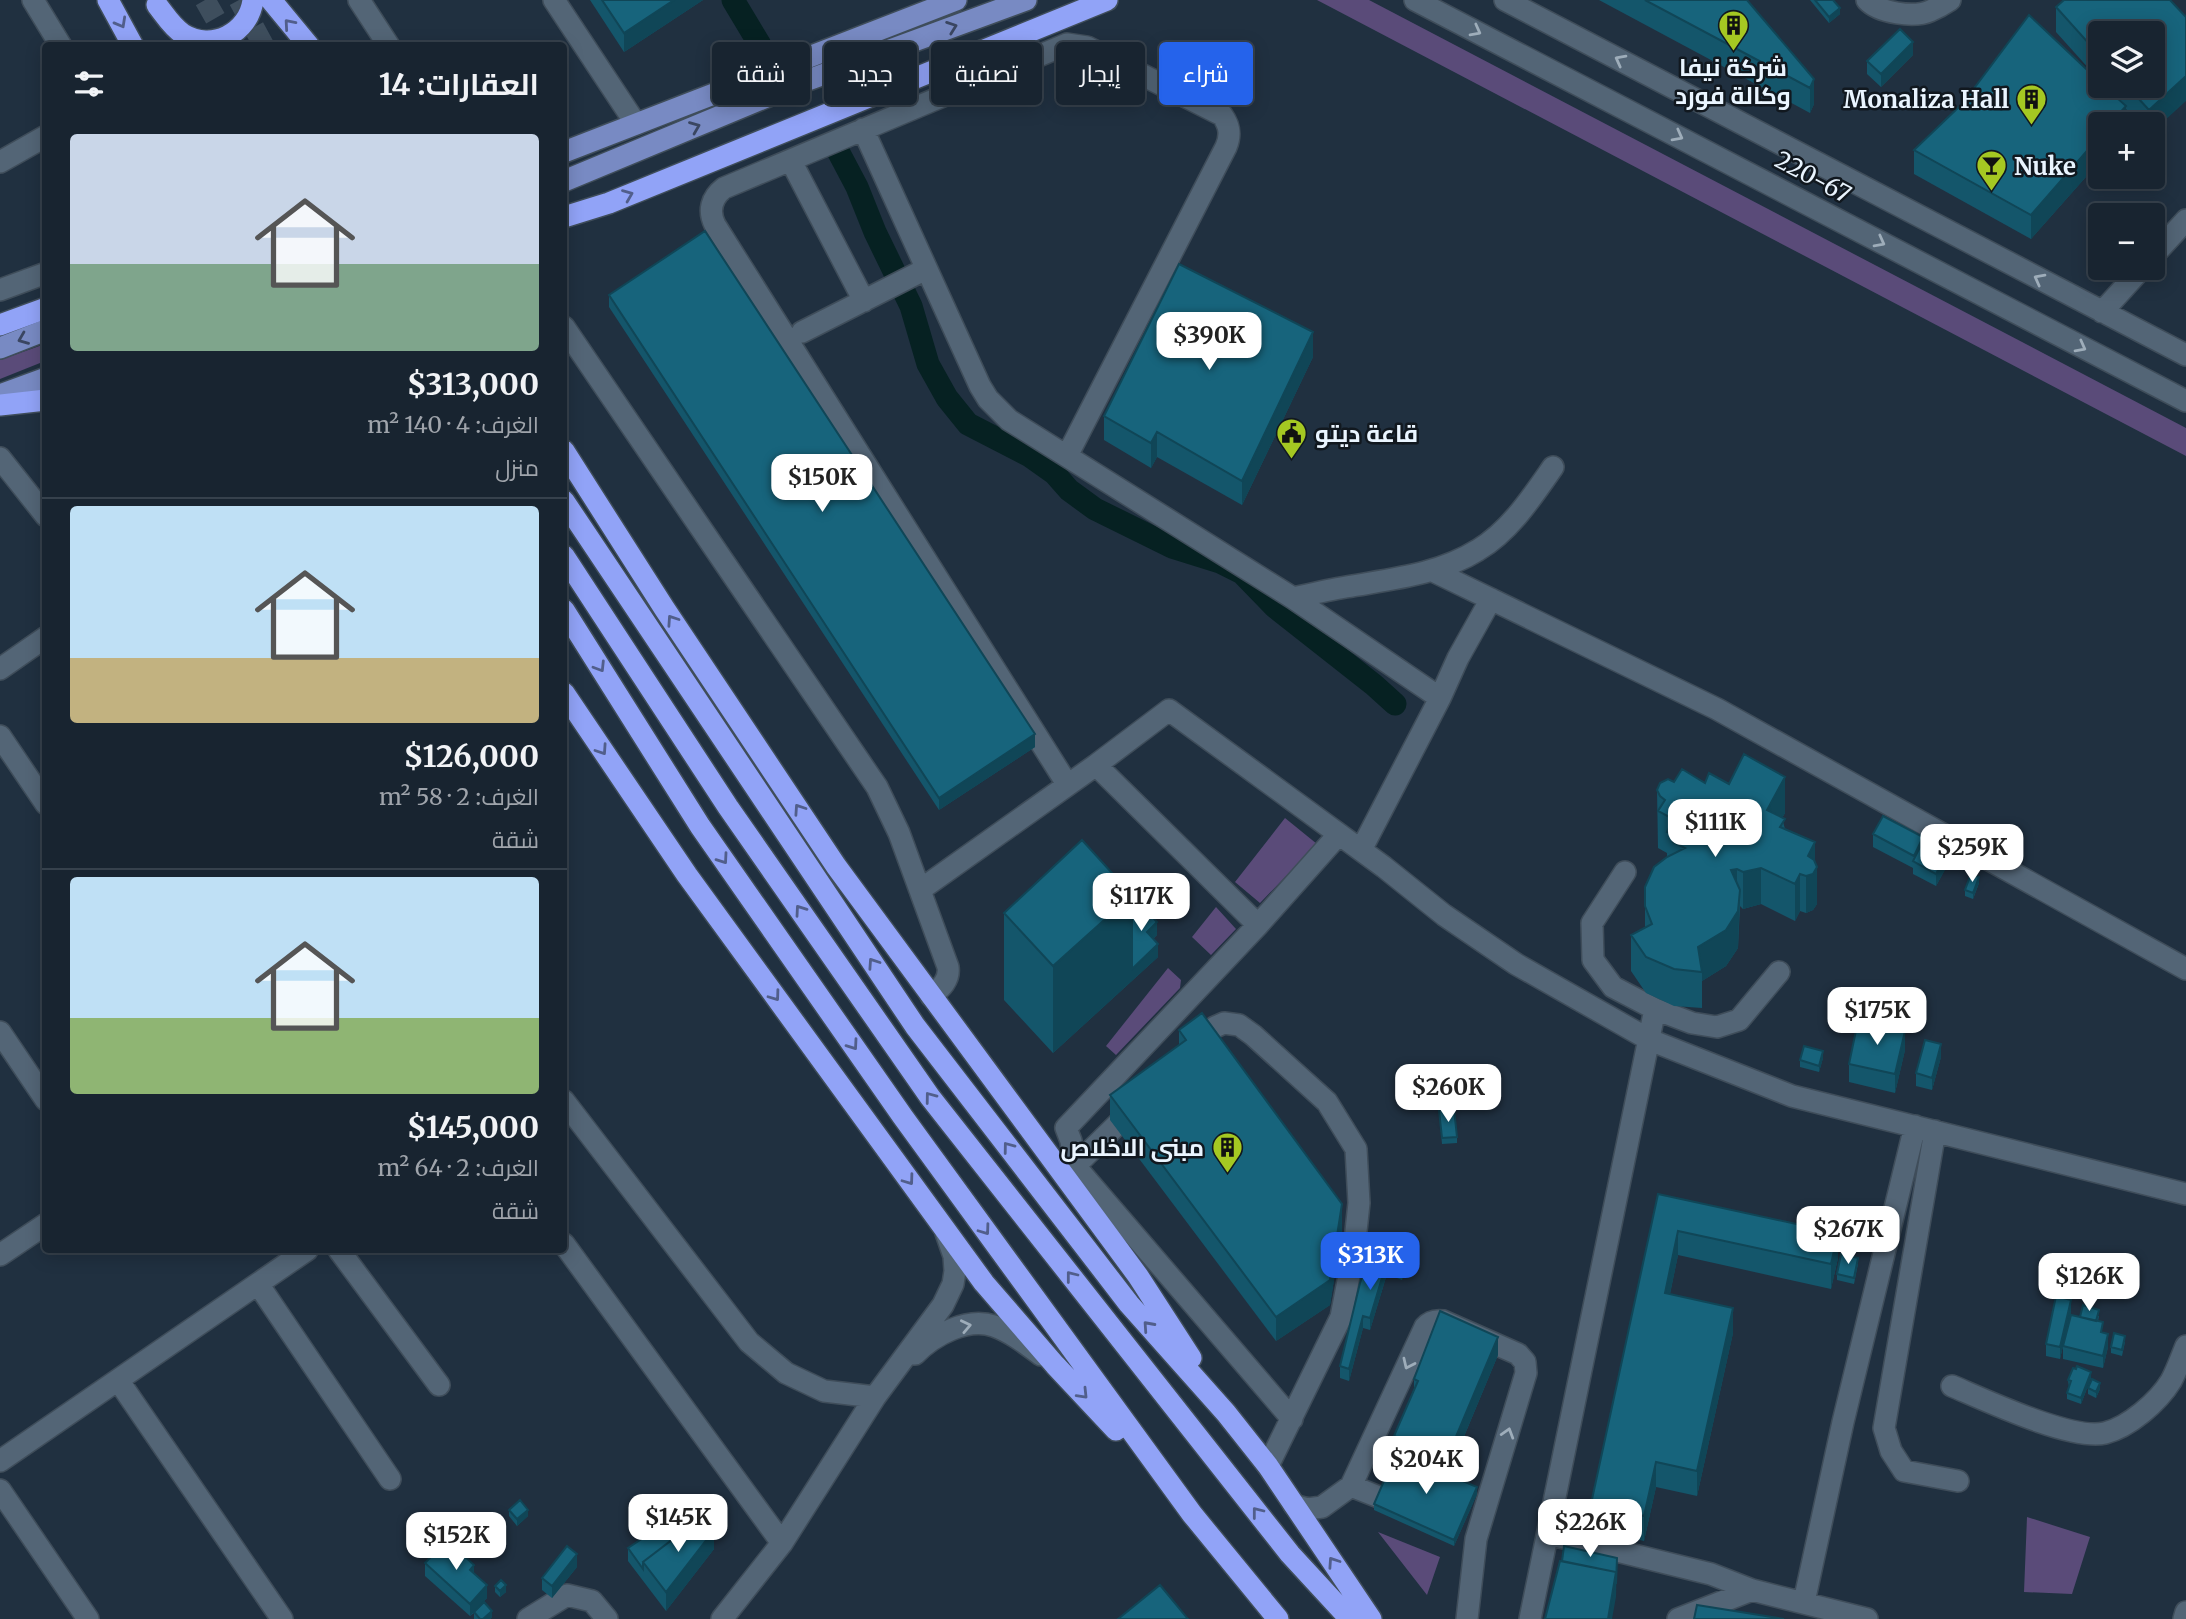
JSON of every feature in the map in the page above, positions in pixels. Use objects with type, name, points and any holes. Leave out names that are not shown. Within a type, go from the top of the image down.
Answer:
[{"type":"highway","points":[[108,0],[131,42]]},
{"type":"highway","points":[[155,2],[173,25],[184,34],[197,40],[212,41],[238,30],[248,18],[253,0]]},
{"type":"highway","points":[[271,0],[306,42]]},
{"type":"highway","points":[[567,216],[608,203],[1107,0]]},
{"type":"highway","points":[[155,2],[175,42]]},
{"type":"highway","points":[[0,325],[42,309]]},
{"type":"highway","points":[[0,405],[42,400]]},
{"type":"highway","points":[[567,456],[664,608],[836,866],[1138,1276],[1226,1413]]},
{"type":"highway","points":[[567,505],[915,1026],[1129,1304],[1226,1413],[1268,1466],[1371,1619]]},
{"type":"highway","points":[[567,561],[728,807],[930,1097],[1290,1554],[1350,1619]]},
{"type":"highway","points":[[567,615],[700,826],[903,1117],[1192,1514],[1278,1619]]},
{"type":"highway","points":[[567,697],[687,875],[984,1283],[1055,1365],[1192,1514]]},
{"type":"main road","points":[[567,151],[956,0]]},
{"type":"main road","points":[[567,180],[800,83],[1026,0]]},
{"type":"main road","points":[[0,348],[42,332]]},
{"type":"main road","points":[[0,395],[42,379]]},
{"type":"street","points":[[33,0],[59,42]]},
{"type":"street","points":[[359,0],[386,42]]},
{"type":"street","points":[[554,0],[636,124]]},
{"type":"street","name":"220-67","points":[[1505,0],[2186,355]]},
{"type":"street","points":[[1867,0],[1872,6],[1899,14],[1928,13],[1950,0]]},
{"type":"street","name":"220-67","points":[[1422,2],[2186,401]]},
{"type":"street","points":[[1067,456],[1226,147],[1230,134],[1226,121],[1217,111],[1087,47],[1074,44],[1054,48],[718,192],[712,205],[712,218],[1068,784]]},
{"type":"street","points":[[863,129],[988,399],[1009,419],[1293,598],[1440,698]]},
{"type":"street","points":[[0,162],[42,138]]},
{"type":"street","points":[[791,161],[864,301]]},
{"type":"street","points":[[2165,243],[2186,220]]},
{"type":"street","points":[[802,332],[926,270]]},
{"type":"street","points":[[3,282],[42,274]]},
{"type":"street","points":[[2102,312],[2131,280]]},
{"type":"street","points":[[567,331],[877,787],[892,817],[948,967],[948,978],[931,996]]},
{"type":"street","points":[[0,458],[42,511]]},
{"type":"street","points":[[1293,598],[1433,571],[1480,549],[1528,503],[1553,467]]},
{"type":"street","points":[[1433,571],[1717,709],[2186,969]]},
{"type":"street","points":[[1361,850],[1458,658],[1491,599]]},
{"type":"street","points":[[0,669],[42,641]]},
{"type":"street","points":[[920,890],[1169,710],[1361,850],[1444,915],[1516,964],[1650,1040],[1792,1096],[2186,1194]]},
{"type":"street","points":[[0,736],[42,798]]},
{"type":"street","points":[[1096,765],[1258,925]]},
{"type":"street","points":[[1076,1193],[1071,1141],[1066,1128],[1258,925],[1339,834]]},
{"type":"street","points":[[1625,872],[1592,923],[1593,960],[1613,987],[1655,1009],[1692,1023],[1717,1027],[1739,1020],[1780,972]]},
{"type":"street","points":[[1531,1619],[1655,1009]]},
{"type":"street","points":[[1178,1064],[1215,1027],[1224,1023],[1239,1025],[1327,1102],[1356,1149],[1359,1203],[1354,1250],[1341,1317],[1268,1466]]},
{"type":"street","points":[[1686,1056],[1692,1023]]},
{"type":"street","points":[[0,1032],[42,1094]]},
{"type":"street","points":[[1075,1167],[1150,1092]]},
{"type":"street","points":[[567,1105],[749,1342],[786,1373],[824,1391],[876,1397]]},
{"type":"street","points":[[1925,1128],[1884,1428],[1891,1451],[1904,1471],[1958,1481]]},
{"type":"street","points":[[1804,1602],[1843,1422],[1925,1128]]},
{"type":"street","points":[[1075,1167],[1293,1419]]},
{"type":"street","points":[[0,1255],[42,1227]]},
{"type":"street","points":[[722,1619],[782,1543],[876,1397],[943,1305],[953,1284],[954,1256],[943,1227]]},
{"type":"street","points":[[567,1248],[782,1543]]},
{"type":"street","points":[[0,1461],[303,1253]]},
{"type":"street","points":[[341,1253],[439,1385]]},
{"type":"street","points":[[258,1284],[390,1479]]},
{"type":"street","points":[[1294,1505],[1308,1509],[1322,1507],[1351,1486],[1425,1327],[1433,1321],[1443,1321],[1518,1354],[1525,1362],[1526,1373],[1468,1536],[1467,1619]]},
{"type":"street","points":[[876,1397],[922,1347],[945,1332],[962,1326],[993,1325],[1013,1335],[1055,1365]]},
{"type":"street","points":[[1952,1386],[2040,1422],[2078,1432],[2103,1434],[2125,1425],[2152,1403],[2171,1381],[2186,1346]]},
{"type":"street","points":[[118,1380],[282,1619]]},
{"type":"street","points":[[1351,1486],[1379,1497]]},
{"type":"street","points":[[0,1490],[88,1619]]},
{"type":"street","points":[[1548,1534],[1711,1574],[1752,1590],[1867,1619]]},
{"type":"street","points":[[1678,1619],[1752,1590]]},
{"type":"street","points":[[528,1619],[567,1595],[592,1601],[607,1619]]},
{"type":"street","points":[[2184,1619],[2186,1612]]},
{"type":"shaded area","points":[[1317,0],[1369,0],[2186,428],[2186,456]]},
{"type":"shaded area","points":[[42,345],[42,362],[0,379],[0,360]]},
{"type":"shaded area","points":[[1285,818],[1317,844],[1260,903],[1235,882]]},
{"type":"shaded area","points":[[1216,907],[1236,929],[1211,955],[1192,937]]},
{"type":"shaded area","points":[[1168,968],[1181,980],[1180,988],[1116,1055],[1106,1046]]},
{"type":"shaded area","points":[[2027,1517],[2090,1537],[2072,1594],[2024,1592]]},
{"type":"shaded area","points":[[1378,1532],[1440,1557],[1427,1595]]},
{"type":"building","points":[[602,0],[674,0],[624,33]]},
{"type":"building","points":[[1645,0],[1747,0],[1814,79],[1810,88]]},
{"type":"building","points":[[1815,0],[1833,0],[1840,8],[1829,17]]},
{"type":"building","points":[[2064,0],[2170,0],[2186,17],[2186,76],[2165,95],[2165,21],[2088,21],[2088,43],[2056,7]]},
{"type":"building","points":[[2029,15],[2088,71],[2088,98],[2117,98],[2126,106],[2121,112],[2088,112],[2088,150],[2031,215],[1914,150],[1963,103]]},
{"type":"building","points":[[1900,29],[1913,42],[1881,74],[1867,61]]},
{"type":"building","points":[[2138,98],[2162,98],[2149,110]]},
{"type":"building","points":[[705,231],[1035,734],[939,798],[609,295]]},
{"type":"building","points":[[1179,264],[1313,332],[1242,481],[1157,432],[1151,443],[1104,416]]},
{"type":"building","points":[[1744,754],[1785,777],[1767,810],[1785,819],[1780,827],[1815,842],[1808,856],[1814,860],[1817,867],[1813,874],[1800,874],[1795,884],[1761,868],[1743,872],[1731,870],[1740,890],[1738,911],[1726,930],[1698,947],[1702,972],[1674,969],[1646,957],[1631,935],[1652,924],[1645,906],[1645,887],[1654,867],[1685,848],[1673,842],[1675,835],[1667,832],[1673,819],[1658,811],[1665,800],[1657,790],[1660,783],[1668,779],[1674,782],[1682,769],[1705,783],[1709,773],[1729,784]]},
{"type":"building","points":[[1883,816],[1923,837],[1914,856],[1873,834]]},
{"type":"building","points":[[1082,840],[1132,895],[1053,966],[1004,913]]},
{"type":"building","points":[[1923,841],[1947,853],[1936,874],[1913,861]]},
{"type":"building","points":[[1971,874],[1979,877],[1973,893],[1965,890]]},
{"type":"building","points":[[1132,895],[1157,922],[1147,932],[1158,944],[1132,969]]},
{"type":"building","name":"مبنى الاخلاص","points":[[1202,1013],[1342,1204],[1330,1280],[1276,1317],[1110,1095],[1186,1040],[1179,1030]]},
{"type":"building","points":[[1858,1021],[1905,1031],[1895,1074],[1849,1064]]},
{"type":"building","points":[[1925,1040],[1941,1044],[1932,1078],[1916,1073]]},
{"type":"building","points":[[1804,1046],[1823,1051],[1819,1066],[1800,1060]]},
{"type":"building","points":[[1454,1109],[1457,1137],[1442,1138],[1439,1110]]},
{"type":"building","points":[[1658,1194],[1838,1233],[1831,1264],[1678,1231],[1665,1293],[1733,1308],[1697,1471],[1656,1462],[1644,1516],[1591,1504]]},
{"type":"building","points":[[1375,1240],[1408,1253],[1402,1268],[1387,1261],[1370,1318],[1363,1316],[1349,1369],[1340,1366],[1360,1283]]},
{"type":"building","points":[[1841,1254],[1858,1258],[1854,1278],[1837,1274]]},
{"type":"building","points":[[2056,1296],[2071,1300],[2060,1347],[2046,1344]]},
{"type":"building","points":[[2083,1305],[2099,1310],[2096,1321],[2080,1317]]},
{"type":"building","points":[[1440,1311],[1498,1337],[1447,1458],[1394,1436],[1418,1381],[1414,1379]]},
{"type":"building","points":[[2071,1315],[2103,1322],[2101,1332],[2108,1334],[2103,1356],[2063,1346]]},
{"type":"building","points":[[2114,1333],[2125,1336],[2122,1350],[2111,1347]]},
{"type":"building","points":[[2077,1366],[2091,1372],[2081,1398],[2067,1393],[2071,1381],[2068,1380],[2073,1368],[2076,1369]]},
{"type":"building","points":[[2092,1379],[2100,1383],[2096,1392],[2088,1388]]},
{"type":"building","points":[[1396,1453],[1477,1487],[1454,1540],[1374,1504]]},
{"type":"building","points":[[520,1500],[528,1510],[517,1519],[509,1510]]},
{"type":"building","points":[[690,1507],[699,1519],[643,1562],[643,1569],[628,1548]]},
{"type":"building","points":[[702,1517],[714,1530],[666,1592],[643,1562]]},
{"type":"building","points":[[447,1540],[474,1565],[470,1570],[487,1585],[470,1604],[425,1563]]},
{"type":"building","points":[[567,1546],[577,1554],[552,1586],[542,1578]]},
{"type":"building","points":[[1564,1546],[1617,1558],[1616,1584],[1616,1572],[1562,1561]]},
{"type":"building","points":[[1560,1561],[1616,1572],[1608,1619],[1545,1619]]},
{"type":"building","points":[[501,1580],[506,1585],[500,1591],[495,1586]]},
{"type":"building","points":[[1160,1585],[1188,1619],[1118,1619]]},
{"type":"building","points":[[484,1602],[492,1611],[480,1619],[474,1612]]},
{"type":"building","points":[[1697,1605],[1784,1619],[1694,1619]]},
{"type":"waterway","points":[[733,0],[758,42]]},
{"type":"waterway","points":[[838,151],[911,306],[928,364],[947,398],[968,424],[1030,456],[1095,509],[1172,547],[1220,562],[1242,573],[1275,607],[1395,704]]},
{"type":"tunnel","points":[[205,0],[229,42]]},
{"type":"tunnel","points":[[239,0],[262,42]]},
{"type":"place","name":"شركة نيفا وكالة فورد","points":[[1733,52]]},
{"type":"place","name":"Monaliza Hall","points":[[2032,126]]},
{"type":"place","name":"Nuke","points":[[1991,193]]},
{"type":"place","name":"قاعة ديتو","points":[[1292,460]]},
{"type":"place","name":"مبنى الاخلاص","points":[[1227,1174]]}]
